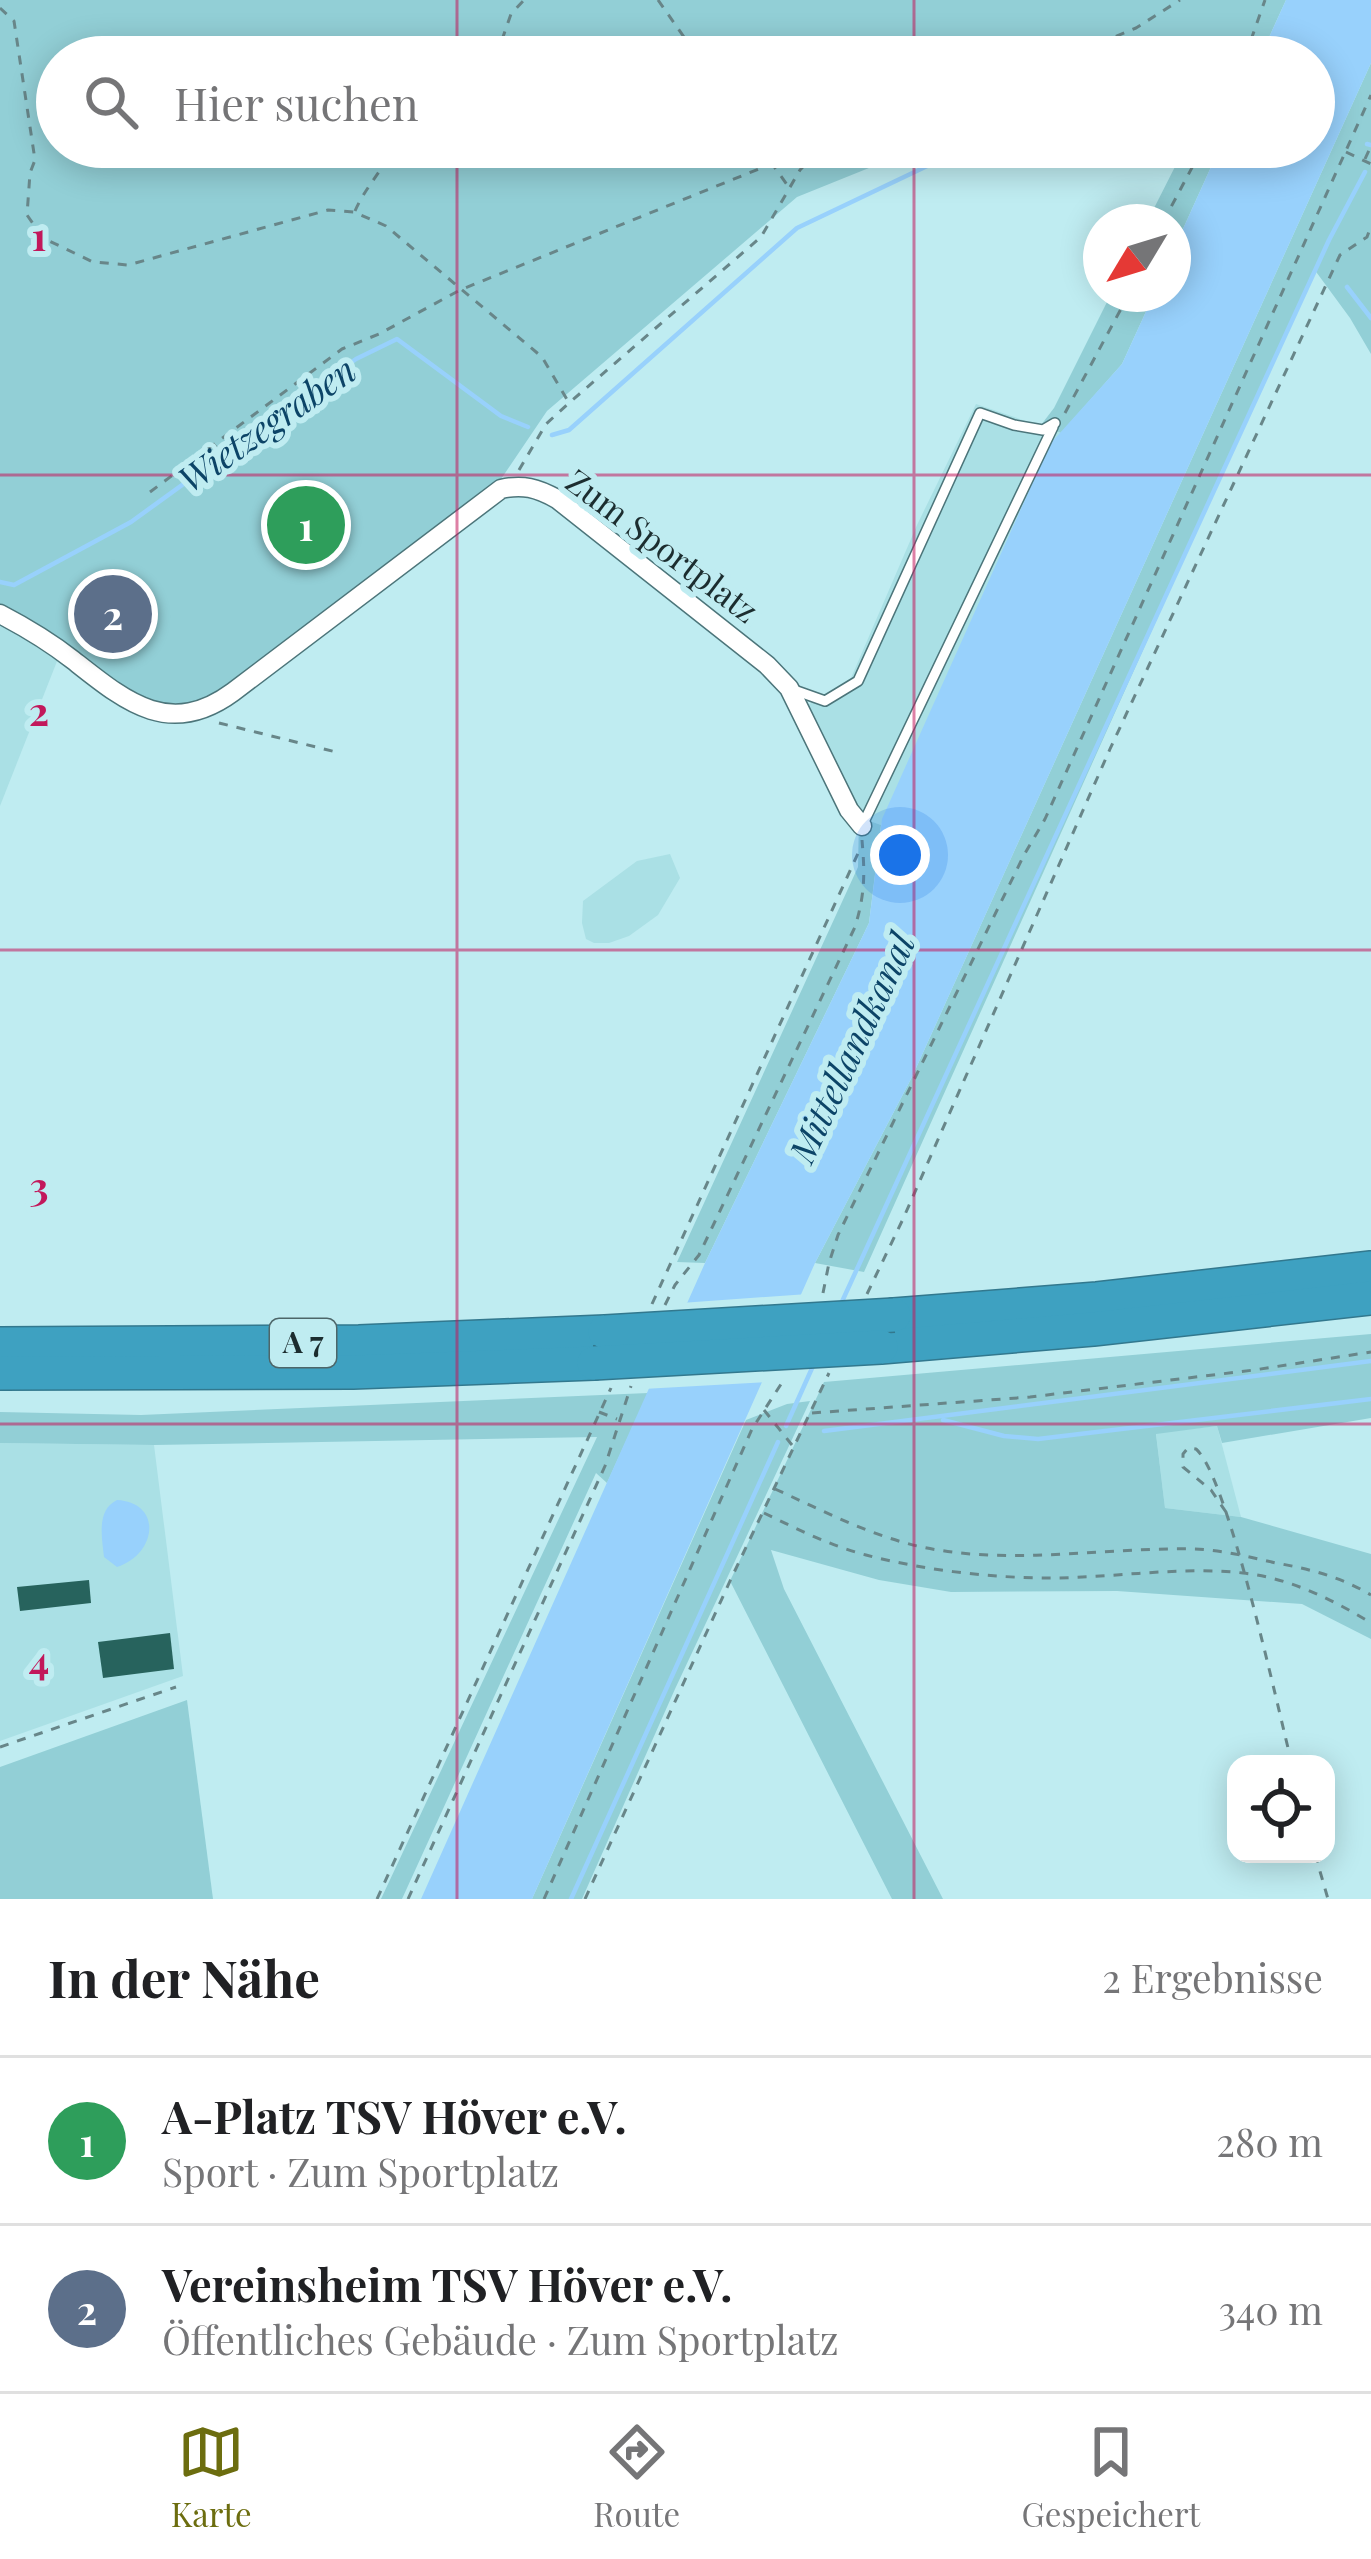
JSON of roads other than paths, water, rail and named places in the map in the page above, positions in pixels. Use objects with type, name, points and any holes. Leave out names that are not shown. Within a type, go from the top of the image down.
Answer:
[{"type":"highway","name":"A 7","points":[[0,1372],[353,1372],[605,1358],[880,1321],[1371,1268]]},
{"type":"highway","name":"A 7","points":[[880,1321],[1093,1329],[1371,1298]]},
{"type":"highway","name":"A 7","points":[[0,1344],[359,1342],[605,1358]]},
{"type":"street","name":"Zum Sportplatz","points":[[0,614],[127,701],[144,709],[188,715],[233,692],[501,489],[520,485],[538,489],[740,641],[789,688],[849,810],[862,826]]},
{"type":"lane","points":[[789,688],[825,701],[858,681],[980,413],[1043,430],[1055,423],[862,826]]},
{"type":"water","points":[[1286,0],[1371,0],[1371,63],[1335,143],[1335,36],[1270,36]]},
{"type":"water","name":"Mittellandkanal","points":[[1211,168],[1323,168],[912,1077],[815,1263],[532,1899],[421,1899],[705,1263],[869,923],[882,819],[1050,444],[1122,364],[1146,312],[1191,312],[1191,211]]},
{"type":"water","points":[[117,1500],[142,1510],[149,1530],[140,1552],[117,1567],[104,1557],[102,1533],[106,1510]]},
{"type":"waterway","name":"Wietzegraben","points":[[1367,144],[1371,145]]},
{"type":"waterway","name":"Wietzegraben","points":[[552,435],[569,430],[797,228],[923,168]]},
{"type":"waterway","points":[[840,1306],[1329,240],[1365,172]]},
{"type":"waterway","points":[[1347,287],[1371,318]]},
{"type":"waterway","name":"Wietzegraben","points":[[0,582],[14,585],[131,522],[356,359],[397,339],[501,416],[528,427]]},
{"type":"waterway","points":[[824,1431],[1371,1361]]},
{"type":"waterway","points":[[786,1426],[813,1366]]},
{"type":"waterway","points":[[943,1420],[1004,1436],[1038,1439],[1371,1399]]},
{"type":"waterway","points":[[571,1899],[778,1442]]},
{"type":"place","name":"A-Platz TSV Höver e.V.","points":[[306,525]]},
{"type":"place","name":"Vereinsheim TSV Höver e.V.","points":[[113,614]]}]
